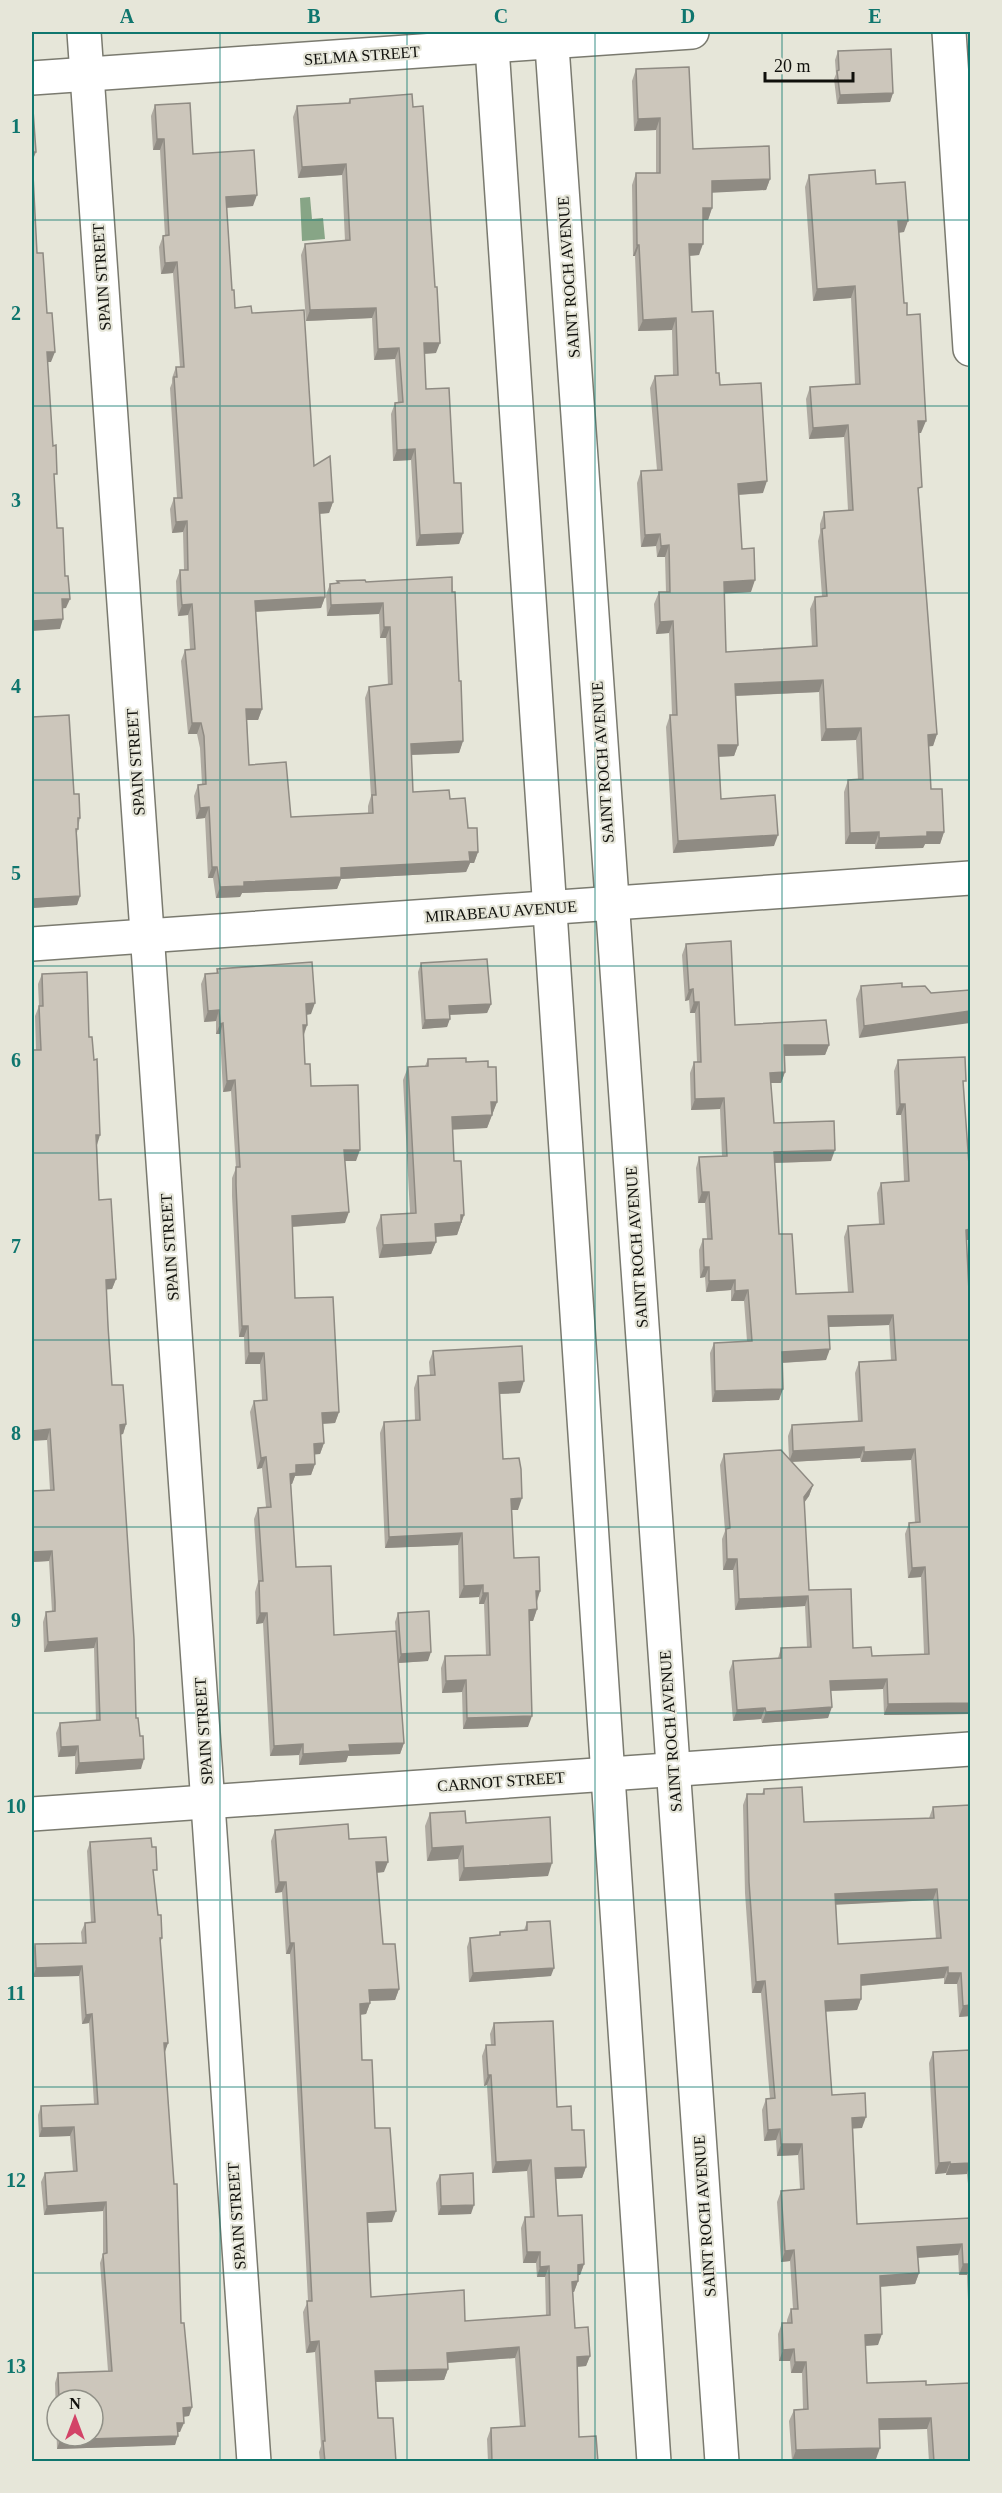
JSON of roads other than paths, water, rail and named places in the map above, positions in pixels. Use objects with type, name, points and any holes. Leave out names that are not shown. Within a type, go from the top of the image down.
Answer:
[{"type":"street","name":"SPAIN STREET","points":[[84,32],[254,2462]]},
{"type":"street","name":"SELMA STREET","points":[[32,78],[491,39],[692,32]]},
{"type":"street","points":[[949,32],[970,349]]},
{"type":"street","name":"SAINT ROCH AVENUE","points":[[551,37],[722,2462]]},
{"type":"street","points":[[491,39],[654,2462]]},
{"type":"street","name":"MIRABEAU AVENUE","points":[[32,944],[970,878]]},
{"type":"street","name":"CARNOT STREET","points":[[32,1814],[970,1749]]}]
